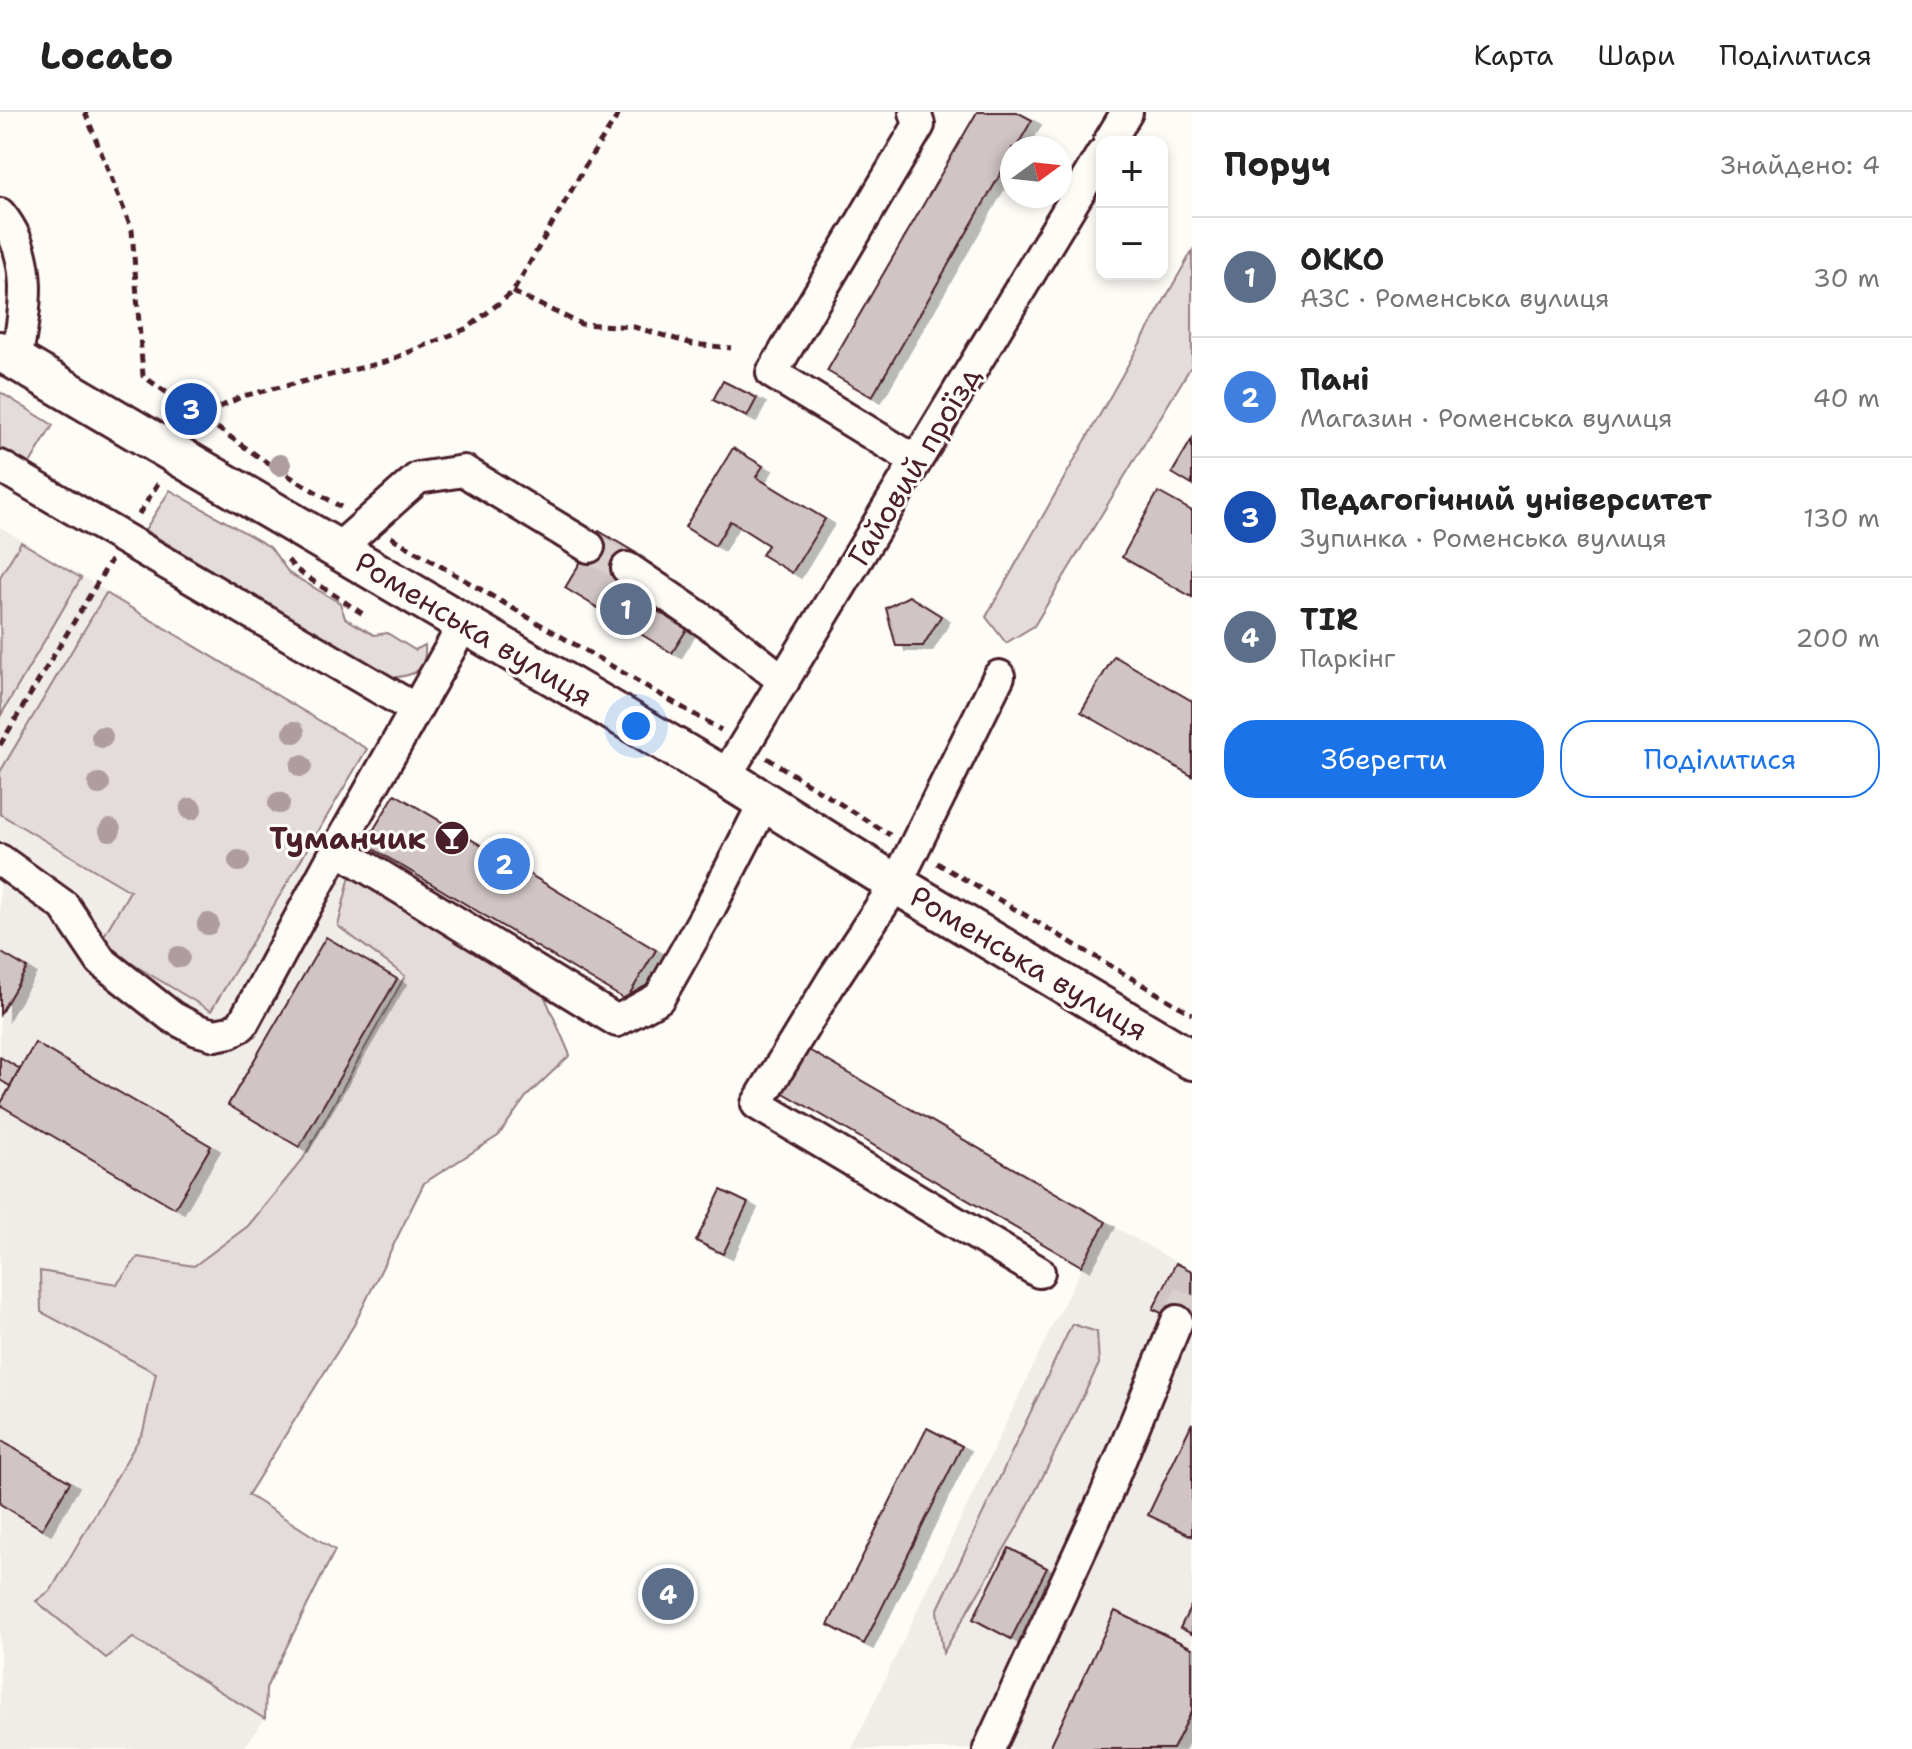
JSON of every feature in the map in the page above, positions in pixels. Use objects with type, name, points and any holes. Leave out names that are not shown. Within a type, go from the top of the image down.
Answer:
[{"type":"main road","name":"Роменська вулиця","points":[[8,355],[725,777],[896,884],[1192,1060]]},
{"type":"street","points":[[915,112],[919,125],[772,373],[916,461]]},
{"type":"street","points":[[1113,136],[1127,112]]},
{"type":"street","name":"Гайовий проїзд","points":[[725,777],[1096,164]]},
{"type":"street","points":[[0,214],[14,231],[23,261],[26,290],[23,324],[8,355]]},
{"type":"street","points":[[0,466],[415,709]]},
{"type":"street","points":[[338,549],[418,478],[464,471],[589,547]]},
{"type":"street","points":[[627,568],[721,632],[784,681]]},
{"type":"street","points":[[0,860],[64,906],[101,961],[172,1017],[215,1035],[230,1032],[242,1025],[464,624]]},
{"type":"street","points":[[999,676],[896,884],[833,979],[757,1104],[1039,1272]]},
{"type":"street","points":[[337,849],[617,1021],[659,998],[764,803]]},
{"type":"street","points":[[989,1749],[1105,1497],[1177,1321]]},
{"type":"path","points":[[85,112],[132,230],[143,376],[269,464]]},
{"type":"path","points":[[191,409],[216,409],[243,396],[385,362],[468,328],[513,292],[620,112]]},
{"type":"path","points":[[513,292],[581,324],[634,327],[693,344],[731,348]]},
{"type":"shaded area","points":[[1192,251],[1192,365],[1034,626],[1006,643],[986,617]]},
{"type":"shaded area","points":[[0,392],[53,425],[27,468],[0,451]]},
{"type":"shaded area","points":[[170,490],[270,547],[289,573],[340,603],[345,618],[374,635],[387,633],[415,650],[425,645],[421,667],[412,674],[390,678],[145,530]]},
{"type":"shaded area","points":[[0,527],[367,749],[308,848],[351,871],[570,1055],[526,1097],[498,1136],[424,1183],[354,1325],[248,1495],[335,1550],[266,1688],[265,1719],[243,1749],[0,1749]]},
{"type":"shaded area","points":[[21,542],[81,578],[1,715],[0,577]]},
{"type":"shaded area","points":[[106,593],[367,749],[211,1011],[99,944],[130,891],[0,814],[0,772]]},
{"type":"shaded area","points":[[351,871],[541,988],[570,1055],[526,1097],[498,1136],[424,1183],[354,1325],[248,1495],[335,1550],[266,1688],[265,1719],[133,1638],[106,1658],[36,1601],[51,1590],[143,1432],[156,1373],[41,1312],[40,1271],[117,1284],[138,1257],[194,1266],[248,1226],[303,1159],[405,976],[338,926]]},
{"type":"shaded area","points":[[1106,1222],[1192,1271],[1192,1749],[852,1749],[1053,1324]]},
{"type":"shaded area","points":[[1072,1324],[1097,1332],[1099,1364],[1019,1524],[943,1653],[937,1611]]},
{"type":"building","points":[[977,112],[1017,112],[1032,120],[1023,136],[1000,136],[1000,175],[872,397],[827,371]]},
{"type":"building","points":[[723,381],[757,398],[747,417],[713,400]]},
{"type":"building","points":[[1192,439],[1192,485],[1172,473]]},
{"type":"building","points":[[733,448],[763,466],[756,477],[825,519],[792,573],[762,555],[768,545],[730,521],[715,546],[685,527]]},
{"type":"building","points":[[1158,492],[1192,511],[1192,597],[1122,557]]},
{"type":"building","points":[[599,531],[636,553],[616,586],[687,629],[672,653],[565,588]]},
{"type":"building","points":[[909,596],[941,616],[923,646],[896,646],[886,608]]},
{"type":"building","points":[[1114,656],[1192,701],[1192,776],[1081,712]]},
{"type":"building","points":[[395,794],[656,950],[626,1000],[365,844]]},
{"type":"building","points":[[326,937],[397,979],[299,1147],[228,1105]]},
{"type":"building","points":[[0,952],[27,968],[0,1014]]},
{"type":"building","points":[[35,1043],[211,1146],[175,1208],[0,1105]]},
{"type":"building","points":[[807,1049],[1106,1222],[1081,1266],[782,1092]]},
{"type":"building","points":[[0,1057],[20,1069],[10,1086],[0,1080]]},
{"type":"building","points":[[721,1190],[748,1203],[723,1254],[696,1241]]},
{"type":"building","points":[[1176,1263],[1192,1271],[1192,1328],[1153,1309]]},
{"type":"building","points":[[1192,1423],[1192,1536],[1148,1515]]},
{"type":"building","points":[[927,1428],[962,1446],[864,1644],[828,1625]]},
{"type":"building","points":[[0,1440],[70,1482],[42,1529],[0,1504]]},
{"type":"building","points":[[1009,1548],[1047,1568],[1011,1639],[973,1619]]},
{"type":"building","points":[[1192,1604],[1192,1634],[1180,1628]]},
{"type":"building","points":[[1115,1611],[1192,1648],[1192,1711],[1173,1749],[1049,1749]]},
{"type":"tunnel","points":[[589,547],[627,568]]},
{"type":"tunnel","points":[[1177,1321],[1192,1287]]},
{"type":"place","name":"Педагогічний університет","points":[[191,409]]},
{"type":"place","name":"ОККО","points":[[626,609]]},
{"type":"place","name":"Туманчик","points":[[452,838]]},
{"type":"place","name":"Пані","points":[[504,864]]},
{"type":"place","name":"TIR","points":[[668,1594]]}]
